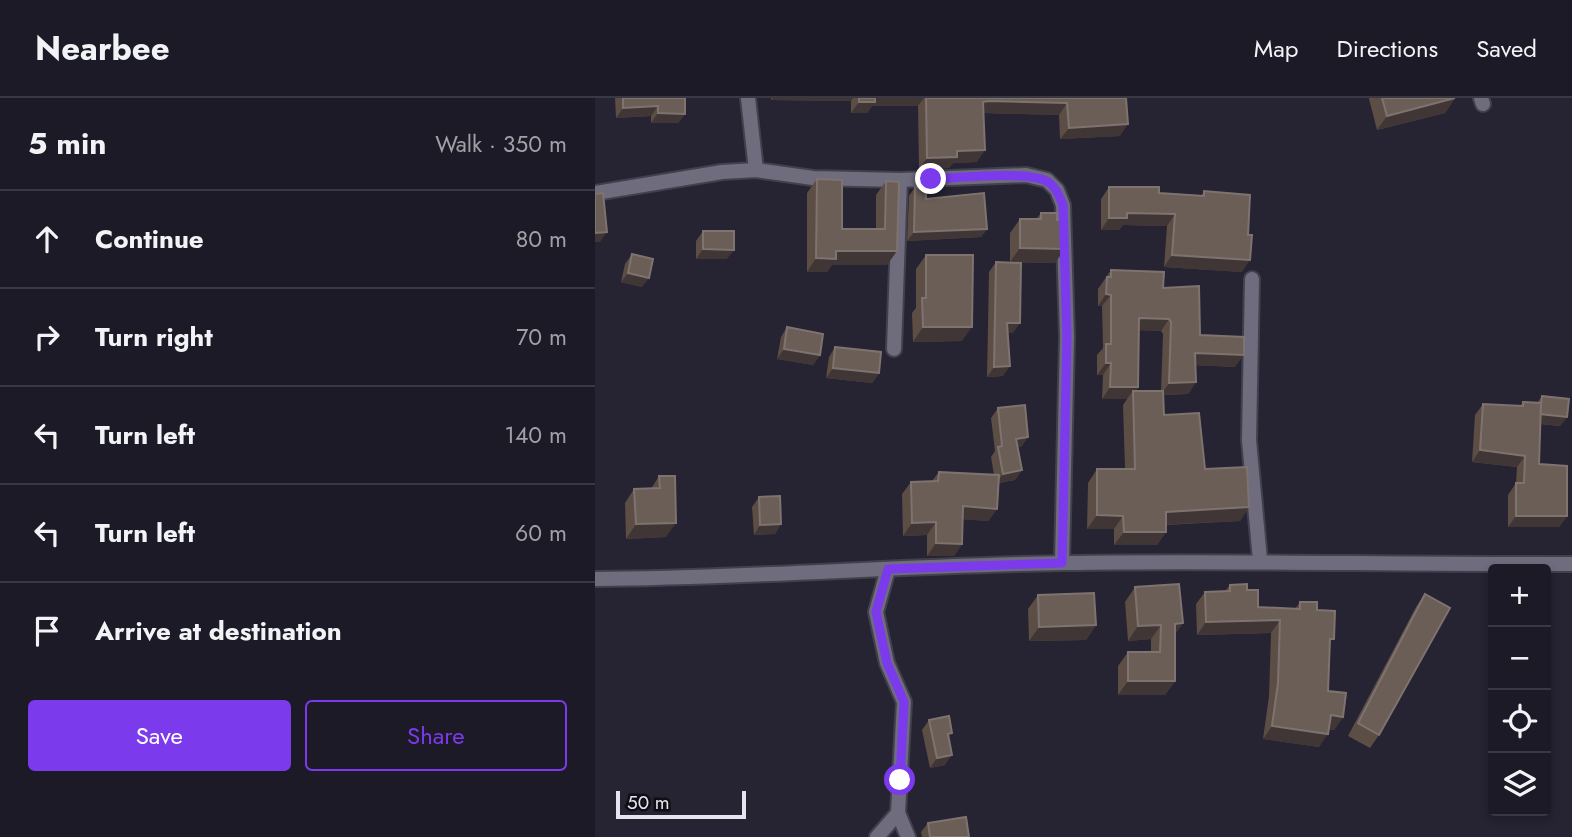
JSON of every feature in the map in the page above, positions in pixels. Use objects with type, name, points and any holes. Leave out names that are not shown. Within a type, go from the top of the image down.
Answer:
[{"type":"street","points":[[748,98],[756,170]]},
{"type":"street","points":[[595,193],[722,172],[756,170],[813,178],[900,180],[1026,175],[1047,180],[1057,190],[1063,205],[1067,337],[1062,563]]},
{"type":"street","points":[[894,349],[900,180]]},
{"type":"street","points":[[1252,279],[1249,440],[1260,561]]},
{"type":"street","points":[[595,579],[1062,563],[1260,561],[1572,564]]},
{"type":"street","points":[[888,569],[876,612],[887,663],[904,702],[898,813],[908,837]]},
{"type":"street","points":[[877,837],[898,813]]},
{"type":"building","points":[[623,98],[685,98],[685,114],[658,113],[658,106],[623,108]]},
{"type":"building","points":[[859,98],[875,98],[875,102],[859,102]]},
{"type":"building","points":[[926,98],[1126,98],[1128,124],[1069,128],[1067,103],[983,102],[985,150],[957,151],[957,157],[927,158]]},
{"type":"building","points":[[1382,98],[1455,98],[1387,116]]},
{"type":"building","points":[[817,179],[842,180],[842,229],[885,229],[886,181],[899,182],[897,251],[836,251],[836,259],[816,258]]},
{"type":"building","points":[[915,187],[926,187],[926,199],[984,193],[987,229],[914,232]]},
{"type":"building","points":[[1109,187],[1159,187],[1159,193],[1204,196],[1204,191],[1250,195],[1250,260],[1172,255],[1175,214],[1127,213],[1127,218],[1109,218]]},
{"type":"building","points":[[603,193],[607,232],[595,233],[595,194]]},
{"type":"building","points":[[1041,213],[1057,213],[1057,220],[1064,220],[1065,249],[1020,248],[1020,219],[1041,219]]},
{"type":"building","points":[[703,231],[734,231],[734,250],[703,249]]},
{"type":"building","points":[[632,254],[653,259],[649,278],[628,273]]},
{"type":"building","points":[[926,255],[973,255],[972,327],[923,327],[922,298],[926,298]]},
{"type":"building","points":[[996,262],[1021,263],[1020,323],[1007,323],[1010,366],[994,367]]},
{"type":"building","points":[[1111,270],[1164,272],[1163,288],[1199,286],[1200,335],[1244,337],[1244,355],[1195,353],[1196,382],[1169,383],[1171,322],[1169,319],[1139,318],[1138,387],[1110,387],[1111,363],[1106,363],[1106,344],[1111,344],[1111,295],[1106,294],[1107,277],[1111,277]]},
{"type":"building","points":[[787,327],[823,334],[820,355],[784,349]]},
{"type":"building","points":[[835,347],[881,352],[879,373],[833,368]]},
{"type":"building","points":[[1133,391],[1163,391],[1164,415],[1199,413],[1205,469],[1247,467],[1249,507],[1166,512],[1166,532],[1124,532],[1123,516],[1097,515],[1097,469],[1135,469]]},
{"type":"building","points":[[1542,396],[1569,399],[1567,417],[1540,414]]},
{"type":"building","points":[[1523,402],[1541,403],[1539,464],[1567,466],[1567,516],[1516,516],[1516,483],[1524,483],[1525,456],[1480,450],[1483,404],[1523,406]]},
{"type":"building","points":[[1025,405],[1028,437],[1016,439],[1022,470],[1003,474],[998,447],[1002,446],[998,408]]},
{"type":"building","points":[[939,472],[999,475],[997,509],[963,506],[962,544],[936,543],[936,522],[912,523],[911,482],[938,481]]},
{"type":"building","points":[[659,476],[675,476],[676,523],[636,524],[634,489],[660,488]]},
{"type":"building","points":[[780,496],[781,524],[760,525],[759,497]]},
{"type":"building","points":[[1179,584],[1183,623],[1175,624],[1175,681],[1128,681],[1128,652],[1160,652],[1161,625],[1138,626],[1135,587]]},
{"type":"building","points":[[1247,584],[1247,590],[1258,590],[1258,607],[1300,609],[1300,602],[1317,602],[1317,610],[1335,611],[1334,639],[1330,639],[1328,691],[1346,693],[1343,717],[1331,715],[1328,734],[1272,726],[1278,683],[1280,620],[1206,622],[1205,592],[1230,591],[1230,585]]},
{"type":"building","points":[[1094,593],[1096,625],[1039,627],[1038,595]]},
{"type":"building","points":[[1425,594],[1450,608],[1379,735],[1358,723]]},
{"type":"building","points":[[949,716],[952,733],[948,734],[952,755],[937,758],[929,720]]},
{"type":"building","points":[[966,817],[969,837],[930,837],[928,823]]},
{"type":"route","points":[[900,780],[904,702],[887,663],[876,612],[888,569],[1062,563],[1067,337],[1063,205],[1057,190],[1047,180],[1026,175],[931,179]]}]
